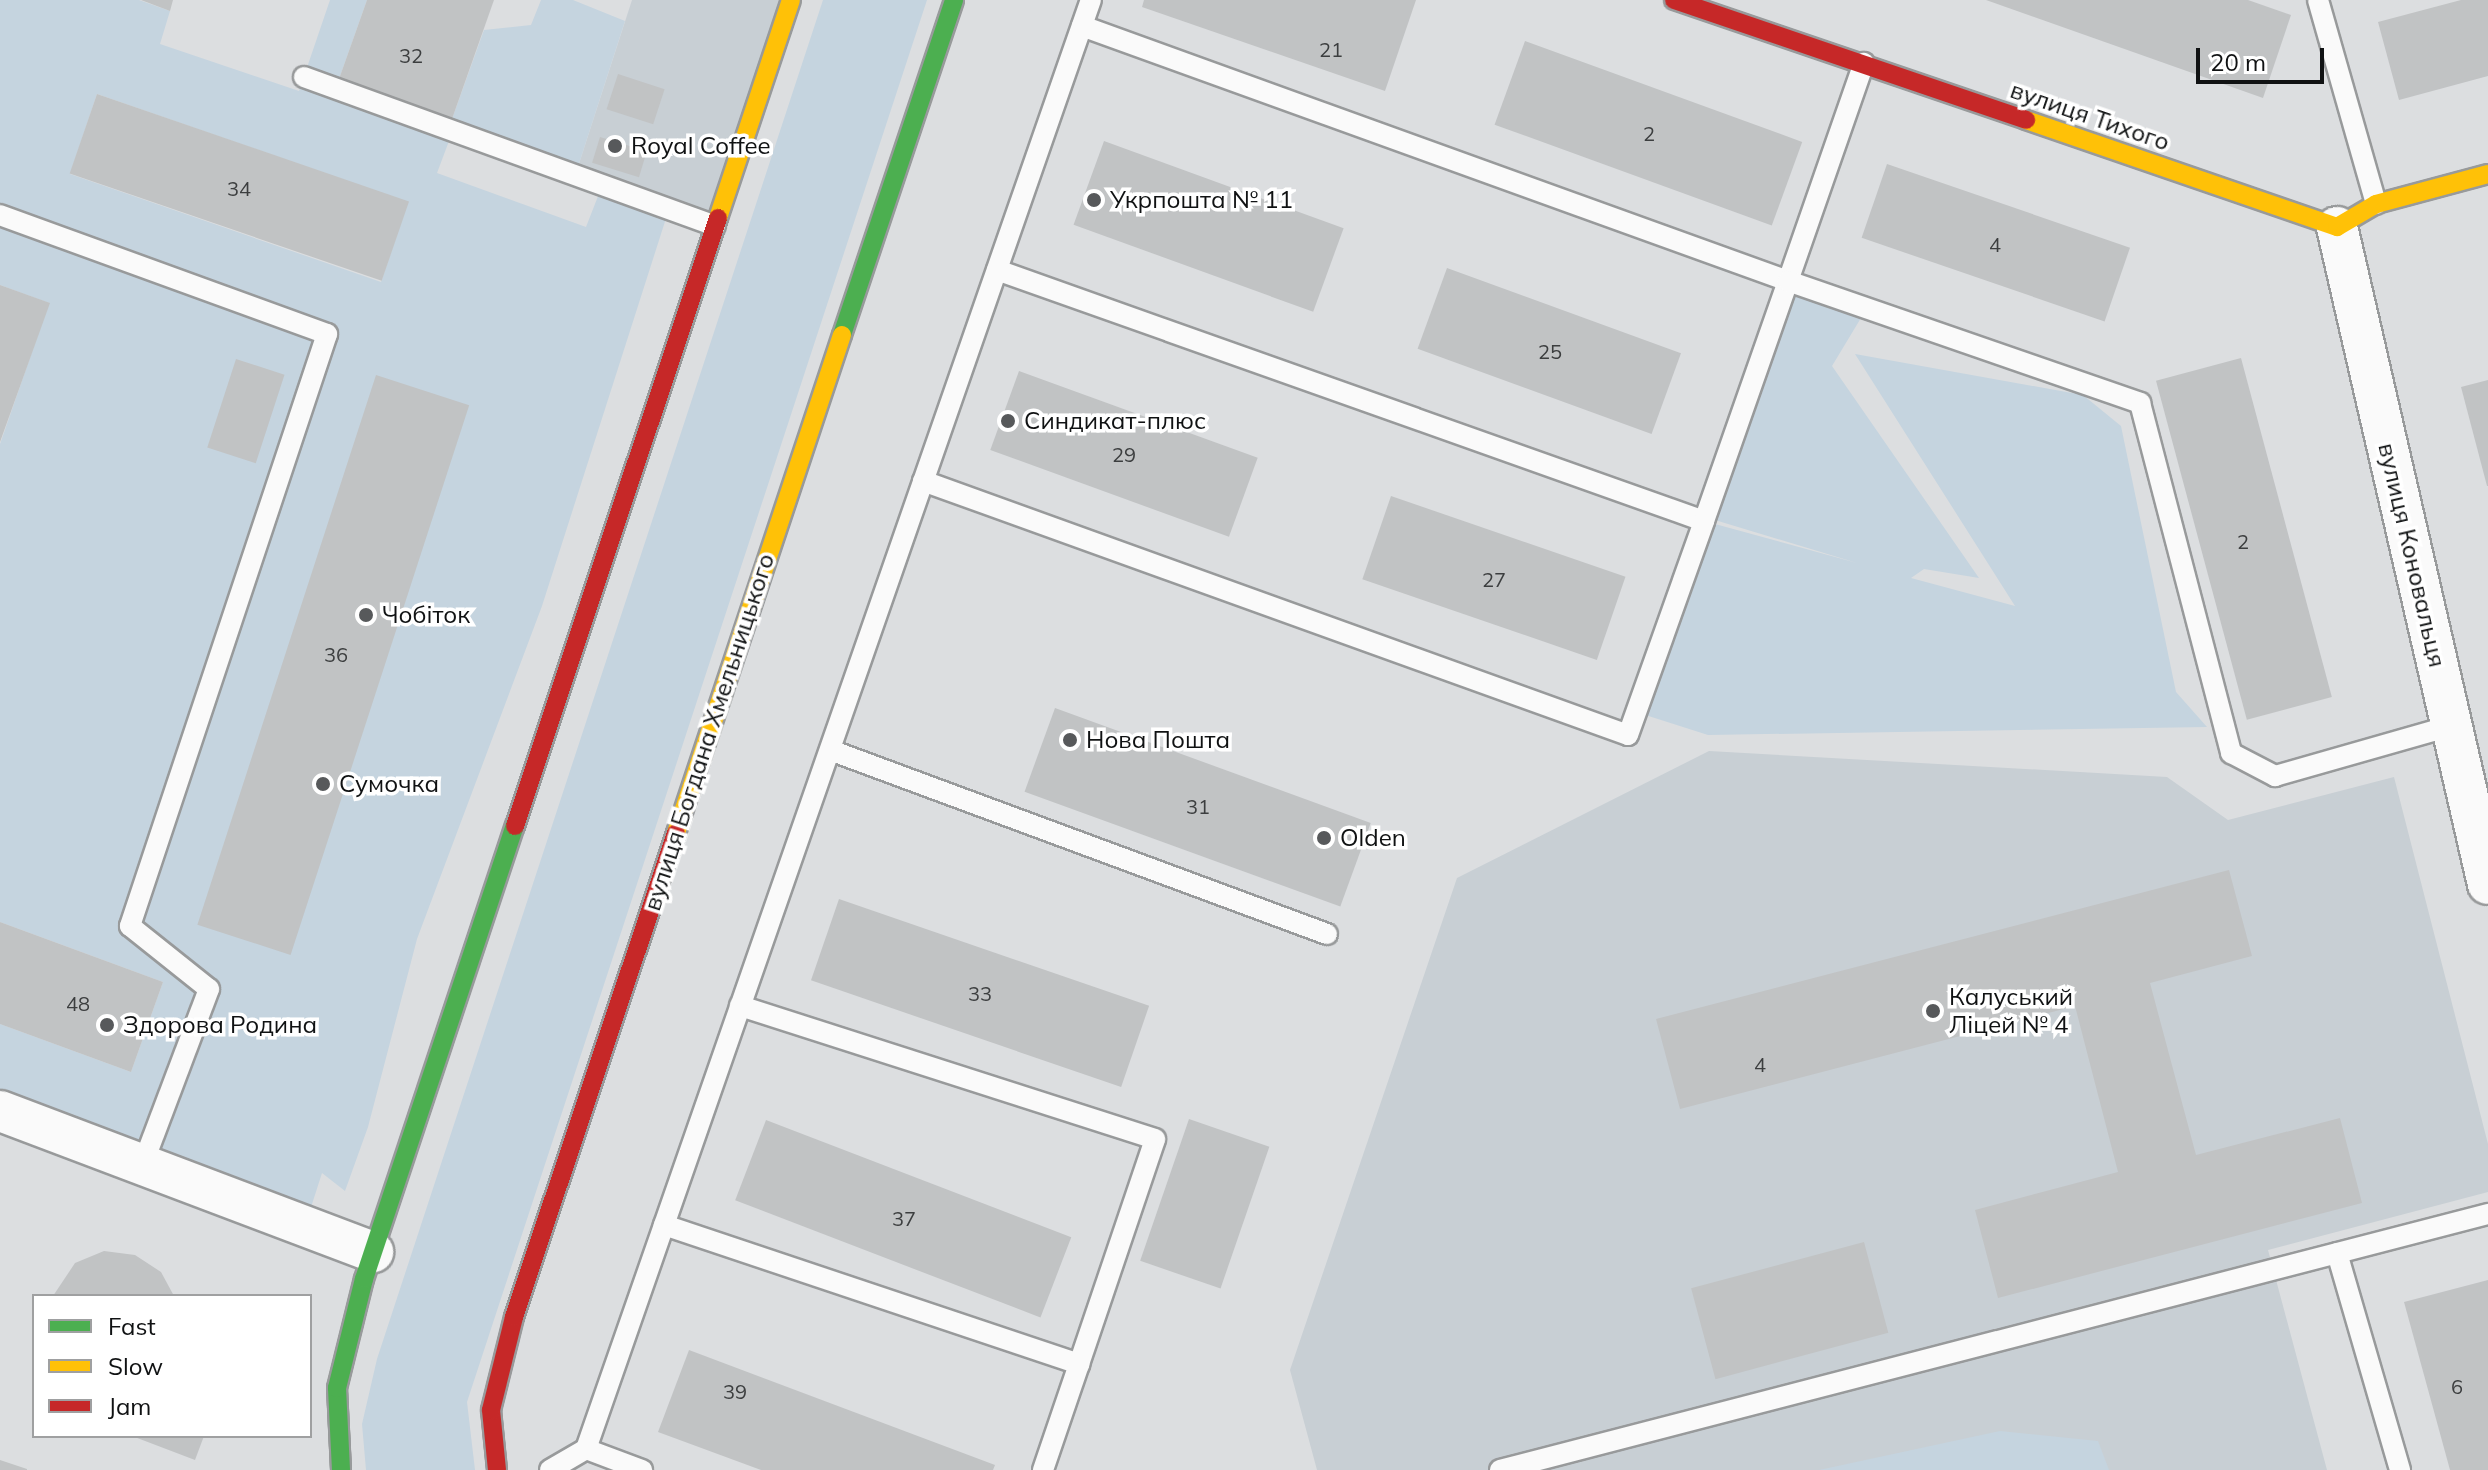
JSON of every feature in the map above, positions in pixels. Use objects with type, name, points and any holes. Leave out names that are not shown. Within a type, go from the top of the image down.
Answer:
[{"type":"street","points":[[341,1470],[337,1388],[373,1252],[791,0]]},
{"type":"street","name":"вулиця Богдана Хмельницького","points":[[497,1470],[491,1410],[514,1317],[954,0]]},
{"type":"street","name":"вулиця Тихого","points":[[1674,0],[2337,227]]},
{"type":"street","points":[[2337,227],[2376,204],[2488,174]]},
{"type":"street","name":"вулиця Коновальця","points":[[2337,227],[2450,726],[2486,870]]},
{"type":"street","points":[[0,1111],[373,1252]]},
{"type":"lane","points":[[550,1470],[586,1449],[1091,0]]},
{"type":"lane","points":[[2318,0],[2376,204]]},
{"type":"lane","points":[[1082,26],[1788,281],[2140,403],[2231,753],[2275,776],[2450,726]]},
{"type":"lane","points":[[923,481],[1628,735],[1864,63]]},
{"type":"lane","points":[[304,77],[715,226]]},
{"type":"lane","points":[[0,215],[327,334],[130,926],[209,989],[142,1166]]},
{"type":"lane","points":[[997,270],[1704,521]]},
{"type":"lane","points":[[830,750],[1327,934]]},
{"type":"lane","points":[[740,1006],[1155,1139],[1043,1470]]},
{"type":"lane","points":[[1500,1470],[2488,1214]]},
{"type":"lane","points":[[664,1225],[1079,1364]]},
{"type":"lane","points":[[2337,1253],[2400,1470]]},
{"type":"lane","points":[[586,1449],[642,1470]]},
{"type":"shaded area","points":[[0,0],[139,0],[170,11],[160,44],[299,91],[330,0],[367,0],[339,79],[452,119],[484,30],[531,25],[541,0],[573,0],[625,21],[575,176],[452,133],[437,173],[586,227],[602,186],[669,209],[542,606],[417,939],[368,1127],[345,1191],[322,1173],[304,1229],[0,1109],[0,1024],[131,1072],[163,982],[0,922],[0,444],[49,303],[0,285]],"holes":[[[97,94],[408,202],[381,282],[70,174]]]},
{"type":"shaded area","points":[[632,0],[791,0],[715,226],[575,176]]},
{"type":"shaded area","points":[[823,0],[927,0],[467,1402],[475,1470],[366,1470],[362,1424],[377,1359]]},
{"type":"shaded area","points":[[1788,281],[1867,308],[1832,366],[1979,578],[1924,569],[1911,578],[2015,606],[1855,354],[2083,395],[2121,426],[2176,692],[2207,727],[1708,735],[1636,712],[1704,521],[1857,563],[1705,517]]},
{"type":"shaded area","name":"Калуський Ліцей № 4","points":[[1709,751],[2167,777],[2228,820],[2394,777],[2488,1144],[2488,1192],[2268,1250],[2327,1470],[1317,1470],[1290,1370],[1457,878]]},
{"type":"shaded area","points":[[2000,1431],[2098,1441],[2109,1470],[1819,1470]]},
{"type":"building","points":[[141,0],[173,0],[170,11]]},
{"type":"building","points":[[367,0],[494,0],[452,119],[339,79]]},
{"type":"building","points":[[1144,0],[1416,0],[1385,91],[1142,7]]},
{"type":"building","points":[[1986,0],[2248,0],[2291,15],[2263,98]]},
{"type":"building","points":[[2461,0],[2488,0],[2488,76],[2399,100],[2378,22]]},
{"type":"building","points":[[1525,41],[1802,142],[1772,226],[1495,125]]},
{"type":"building","points":[[618,74],[665,89],[653,124],[607,109]]},
{"type":"building","points":[[97,94],[409,201],[382,281],[70,173]]},
{"type":"building","points":[[600,137],[647,151],[639,177],[592,163]]},
{"type":"building","points":[[1104,141],[1344,228],[1313,312],[1074,225]]},
{"type":"building","points":[[1887,164],[2130,248],[2105,321],[1862,238]]},
{"type":"building","points":[[1447,268],[1681,353],[1652,434],[1418,349]]},
{"type":"building","points":[[0,285],[50,303],[0,442]]},
{"type":"building","points":[[2241,358],[2332,697],[2247,720],[2156,381]]},
{"type":"building","points":[[236,359],[285,375],[256,463],[207,447]]},
{"type":"building","points":[[1019,371],[1258,458],[1229,537],[990,450]]},
{"type":"building","points":[[376,375],[469,405],[291,955],[197,925]]},
{"type":"building","points":[[2488,380],[2488,486],[2487,486],[2461,387]]},
{"type":"building","points":[[1391,496],[1625,577],[1597,660],[1362,579]]},
{"type":"building","points":[[1055,708],[1371,823],[1340,907],[1025,792]]},
{"type":"building","points":[[2229,870],[2252,956],[2150,983],[2196,1155],[2340,1118],[2362,1203],[1998,1298],[1975,1210],[2118,1172],[2075,1006],[1680,1109],[1656,1019]]},
{"type":"building","points":[[839,899],[1149,1006],[1121,1087],[811,980]]},
{"type":"building","points":[[0,922],[163,982],[131,1072],[0,1024]]},
{"type":"building","points":[[1189,1119],[1269,1147],[1221,1289],[1140,1261]]},
{"type":"building","points":[[766,1120],[1071,1237],[1040,1317],[735,1200]]},
{"type":"building","points":[[1864,1242],[1888,1333],[1715,1379],[1691,1288]]},
{"type":"building","points":[[104,1251],[135,1255],[161,1272],[173,1294],[54,1294],[75,1263]]},
{"type":"building","points":[[2488,1280],[2488,1470],[2450,1470],[2404,1302]]},
{"type":"building","points":[[689,1350],[995,1465],[993,1470],[761,1470],[658,1432]]},
{"type":"building","points":[[137,1438],[203,1438],[195,1460]]},
{"type":"building","points":[[0,1460],[27,1469],[27,1470],[0,1470]]},
{"type":"traffic: fast","points":[[842,335],[954,0]]},
{"type":"traffic: fast","points":[[341,1470],[337,1388],[364,1279],[515,826]]},
{"type":"traffic: slow","points":[[718,218],[791,0]]},
{"type":"traffic: slow","points":[[2026,120],[2337,227],[2376,204],[2488,174]]},
{"type":"traffic: slow","points":[[676,833],[842,335]]},
{"type":"traffic: jam","points":[[1674,0],[2026,120]]},
{"type":"traffic: jam","points":[[515,826],[718,218]]},
{"type":"traffic: jam","points":[[497,1470],[491,1410],[514,1317],[676,833]]},
{"type":"place","name":"Royal Coffee","points":[[615,146]]},
{"type":"place","name":"Укрпошта № 11","points":[[1094,200]]},
{"type":"place","name":"Синдикат-плюс","points":[[1008,421]]},
{"type":"place","name":"Чобіток","points":[[366,615]]},
{"type":"place","name":"Нова Пошта","points":[[1070,740]]},
{"type":"place","name":"Сумочка","points":[[323,784]]},
{"type":"place","name":"Olden","points":[[1324,838]]},
{"type":"place","name":"Калуський Ліцей № 4","points":[[1933,1011]]},
{"type":"place","name":"Здорова Родина","points":[[107,1025]]}]
